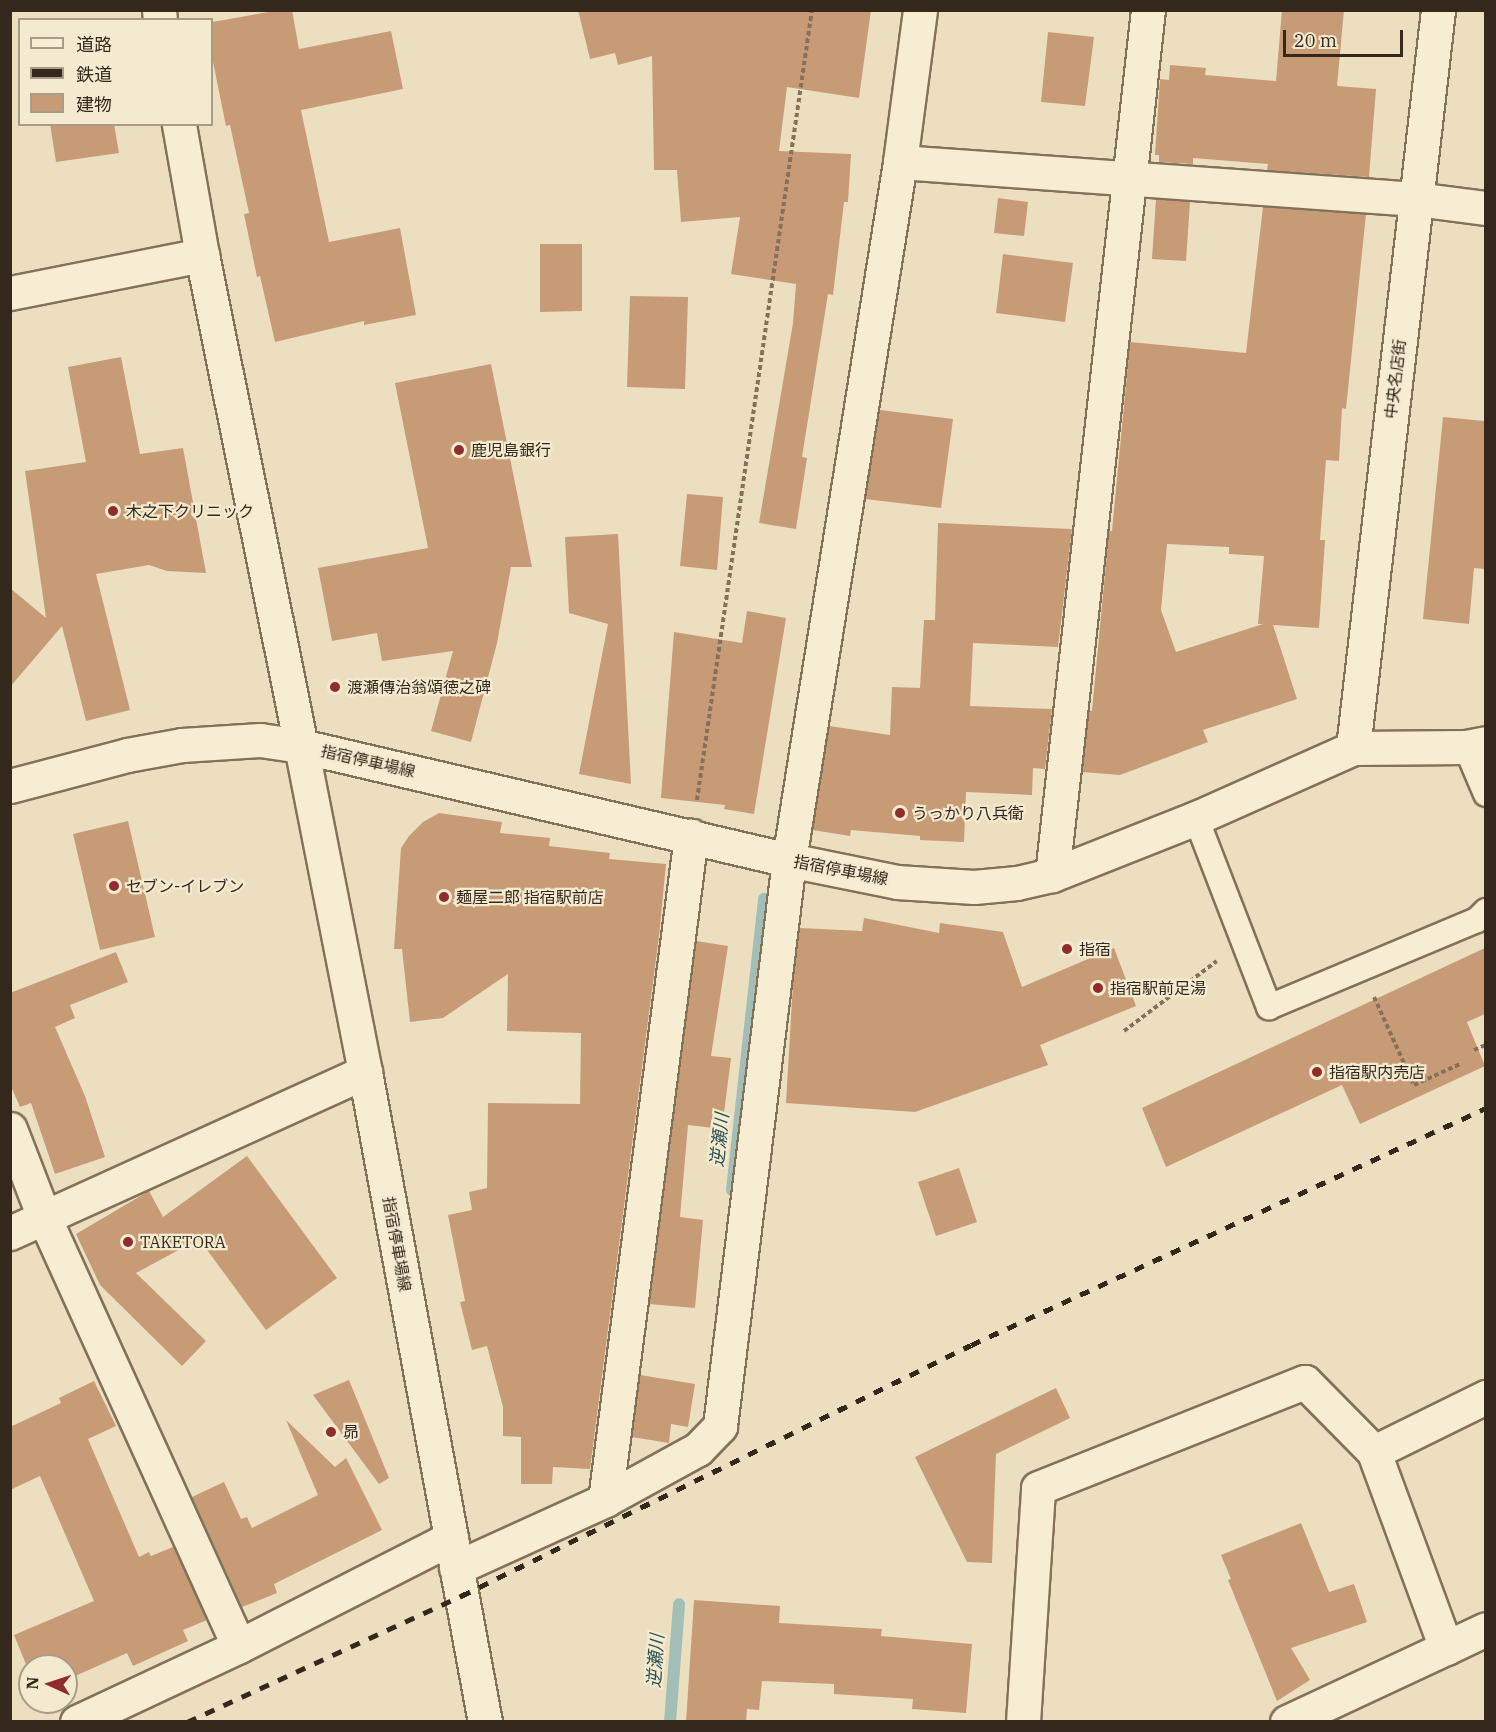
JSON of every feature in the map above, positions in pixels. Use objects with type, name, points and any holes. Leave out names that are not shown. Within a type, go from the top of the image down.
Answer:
[{"type":"street","points":[[77,1722],[239,1646],[454,1553],[605,1500],[698,1449],[720,1426],[789,860],[900,162],[920,10]]},
{"type":"street","points":[[1052,875],[1148,10]]},
{"type":"street","name":"中央名店街","points":[[1353,748],[1438,10]]},
{"type":"street","points":[[19,775],[182,745],[260,740],[301,746],[202,255],[179,126]]},
{"type":"street","points":[[900,162],[1416,200],[1485,208]]},
{"type":"street","points":[[10,293],[202,255]]},
{"type":"street","points":[[1353,748],[1476,745]]},
{"type":"street","name":"指宿停車場線","points":[[485,1722],[365,1072],[301,746],[789,860],[897,882],[974,887],[1017,883],[1052,875],[1196,818],[1353,748]]},
{"type":"street","points":[[605,1500],[691,836]]},
{"type":"street","points":[[10,1233],[365,1072]]},
{"type":"street","points":[[10,1129],[44,1217],[239,1646]]},
{"type":"street","points":[[1023,1722],[1038,1488],[1305,1382],[1374,1452],[1446,1648]]},
{"type":"street","points":[[1374,1452],[1485,1397]]},
{"type":"street","points":[[1287,1722],[1485,1629]]},
{"type":"lane","points":[[1476,745],[1485,794]]},
{"type":"lane","points":[[1196,818],[1269,1007],[1477,920],[1485,911]]},
{"type":"path","points":[[691,836],[812,10]]},
{"type":"path","points":[[1124,1031],[1243,942]]},
{"type":"path","points":[[1362,969],[1414,1085],[1460,1064]]},
{"type":"path","points":[[1474,1050],[1485,1045]]},
{"type":"building","points":[[292,10],[299,49],[391,31],[403,89],[301,110],[329,242],[400,228],[416,315],[364,325],[364,321],[275,342],[260,276],[257,277],[244,214],[249,213],[230,125],[226,126],[213,62],[213,22]]},
{"type":"building","points":[[578,10],[871,10],[859,98],[787,87],[779,151],[851,154],[848,202],[844,202],[833,295],[828,294],[802,457],[807,458],[796,529],[759,523],[793,323],[796,284],[731,274],[740,217],[681,222],[677,170],[654,170],[652,56],[618,65],[615,53],[590,59]]},
{"type":"building","points":[[1282,10],[1344,10],[1337,86],[1376,89],[1369,177],[1267,170],[1268,164],[1193,158],[1193,164],[1159,162],[1159,155],[1155,155],[1160,79],[1169,80],[1170,65],[1206,68],[1205,75],[1276,81]]},
{"type":"building","points":[[1048,32],[1094,37],[1085,106],[1041,102]]},
{"type":"building","points":[[50,126],[114,126],[119,153],[56,162]]},
{"type":"building","points":[[998,198],[1028,202],[1024,236],[994,233]]},
{"type":"building","points":[[1156,199],[1190,202],[1186,261],[1152,259]]},
{"type":"building","points":[[1263,207],[1366,214],[1346,409],[1342,408],[1339,461],[1326,460],[1320,540],[1325,540],[1319,628],[1273,625],[1297,699],[1203,730],[1208,742],[1120,775],[1082,772],[1089,711],[1092,711],[1130,342],[1246,353]],"holes":[[[1167,544],[1229,547],[1229,554],[1264,556],[1258,624],[1263,624],[1176,652],[1161,610]]]},
{"type":"building","points":[[540,244],[582,244],[582,311],[540,312]]},
{"type":"building","points":[[1003,254],[1073,263],[1065,322],[996,313]]},
{"type":"building","points":[[630,296],[688,297],[685,389],[627,387]]},
{"type":"building","points":[[121,357],[140,454],[183,448],[206,573],[167,571],[149,565],[96,574],[130,710],[86,721],[62,626],[10,687],[10,588],[46,618],[25,471],[86,462],[68,367]]},
{"type":"building","points":[[491,364],[532,567],[511,567],[497,643],[471,742],[431,731],[453,651],[382,661],[377,633],[332,641],[318,568],[428,548],[395,383]]},
{"type":"building","points":[[880,410],[953,419],[941,508],[865,499]]},
{"type":"building","points":[[1443,417],[1485,421],[1485,569],[1474,568],[1469,624],[1423,619]]},
{"type":"building","points":[[687,494],[723,497],[717,570],[680,566]]},
{"type":"building","points":[[938,523],[1072,529],[1058,647],[973,643],[970,706],[1052,709],[1045,769],[1033,768],[1032,795],[966,792],[964,842],[920,840],[920,836],[851,830],[850,836],[813,830],[829,726],[890,735],[892,687],[920,688],[924,620],[935,620]]},
{"type":"building","points":[[618,534],[631,784],[579,774],[608,624],[569,613],[565,537]]},
{"type":"building","points":[[747,611],[786,618],[754,814],[724,809],[725,805],[661,798],[674,632],[742,643]]},
{"type":"building","points":[[439,813],[502,822],[500,833],[550,838],[549,846],[610,853],[609,859],[666,864],[659,936],[590,1469],[553,1467],[552,1484],[521,1484],[521,1437],[503,1436],[503,1407],[487,1346],[472,1350],[460,1302],[465,1301],[448,1215],[472,1210],[469,1192],[487,1188],[488,1103],[580,1104],[581,1033],[507,1031],[508,974],[443,1018],[410,1022],[402,949],[394,949],[401,848],[423,822]]},
{"type":"building","name":"セブン-イレブン","points":[[128,821],[155,937],[100,950],[73,834]]},
{"type":"building","points":[[864,918],[939,933],[940,923],[1003,932],[1022,987],[1114,948],[1136,1006],[1040,1045],[1048,1065],[915,1112],[786,1103],[793,983],[800,928],[862,931]]},
{"type":"building","points":[[696,941],[728,946],[711,1056],[731,1058],[722,1129],[688,1125],[680,1217],[703,1220],[695,1308],[649,1304]]},
{"type":"building","points":[[1485,948],[1485,1014],[1467,1022],[1485,1066],[1360,1124],[1342,1085],[1166,1167],[1142,1108]]},
{"type":"building","points":[[116,952],[128,982],[70,1005],[75,1018],[55,1027],[85,1096],[105,1157],[55,1174],[31,1103],[20,1107],[10,1084],[10,993]]},
{"type":"building","points":[[247,1156],[337,1278],[266,1330],[199,1239],[136,1273],[206,1341],[182,1366],[100,1285],[76,1234],[149,1191],[163,1217]]},
{"type":"building","points":[[959,1168],[977,1222],[936,1236],[918,1182]]},
{"type":"building","points":[[640,1375],[695,1384],[688,1427],[671,1424],[669,1443],[632,1437]]},
{"type":"building","points":[[349,1380],[389,1478],[379,1484],[313,1395]]},
{"type":"building","points":[[94,1381],[116,1426],[88,1439],[139,1557],[149,1552],[151,1556],[173,1547],[207,1620],[183,1630],[188,1641],[133,1666],[127,1653],[78,1675],[78,1654],[22,1654],[14,1635],[94,1601],[40,1476],[10,1490],[10,1427],[61,1403],[59,1398]]},
{"type":"building","points":[[1056,1388],[1070,1418],[996,1454],[992,1563],[967,1562],[915,1457]]},
{"type":"building","points":[[286,1420],[335,1467],[346,1458],[382,1530],[274,1584],[277,1593],[242,1607],[192,1497],[224,1482],[241,1519],[247,1517],[252,1528],[318,1495]]},
{"type":"building","points":[[1301,1523],[1329,1592],[1354,1584],[1367,1622],[1291,1648],[1310,1680],[1277,1701],[1228,1580],[1231,1579],[1221,1555]]},
{"type":"building","points":[[694,1600],[780,1606],[779,1623],[882,1629],[881,1636],[972,1644],[966,1713],[912,1709],[913,1699],[834,1694],[834,1684],[762,1681],[759,1710],[747,1709],[746,1722],[686,1722]]},
{"type":"waterway","name":"逆瀬川","points":[[732,1190],[764,899]]},
{"type":"waterway","name":"逆瀬川","points":[[670,1722],[679,1604]]},
{"type":"railway","points":[[187,1722],[461,1596],[971,1345],[1486,1108]]},
{"type":"place","name":"鹿児島銀行","points":[[459,450]]},
{"type":"place","name":"木之下クリニック","points":[[113,511]]},
{"type":"place","name":"渡瀬傳治翁頌徳之碑","points":[[335,687]]},
{"type":"place","name":"うっかり八兵衛","points":[[900,813]]},
{"type":"place","name":"セブン-イレブン","points":[[114,886]]},
{"type":"place","name":"麺屋二郎 指宿駅前店","points":[[444,897]]},
{"type":"place","name":"指宿","points":[[1067,949]]},
{"type":"place","name":"指宿駅前足湯","points":[[1098,988]]},
{"type":"place","name":"指宿駅内売店","points":[[1317,1072]]},
{"type":"place","name":"TAKETORA","points":[[128,1242]]},
{"type":"place","name":"昴","points":[[331,1432]]}]
